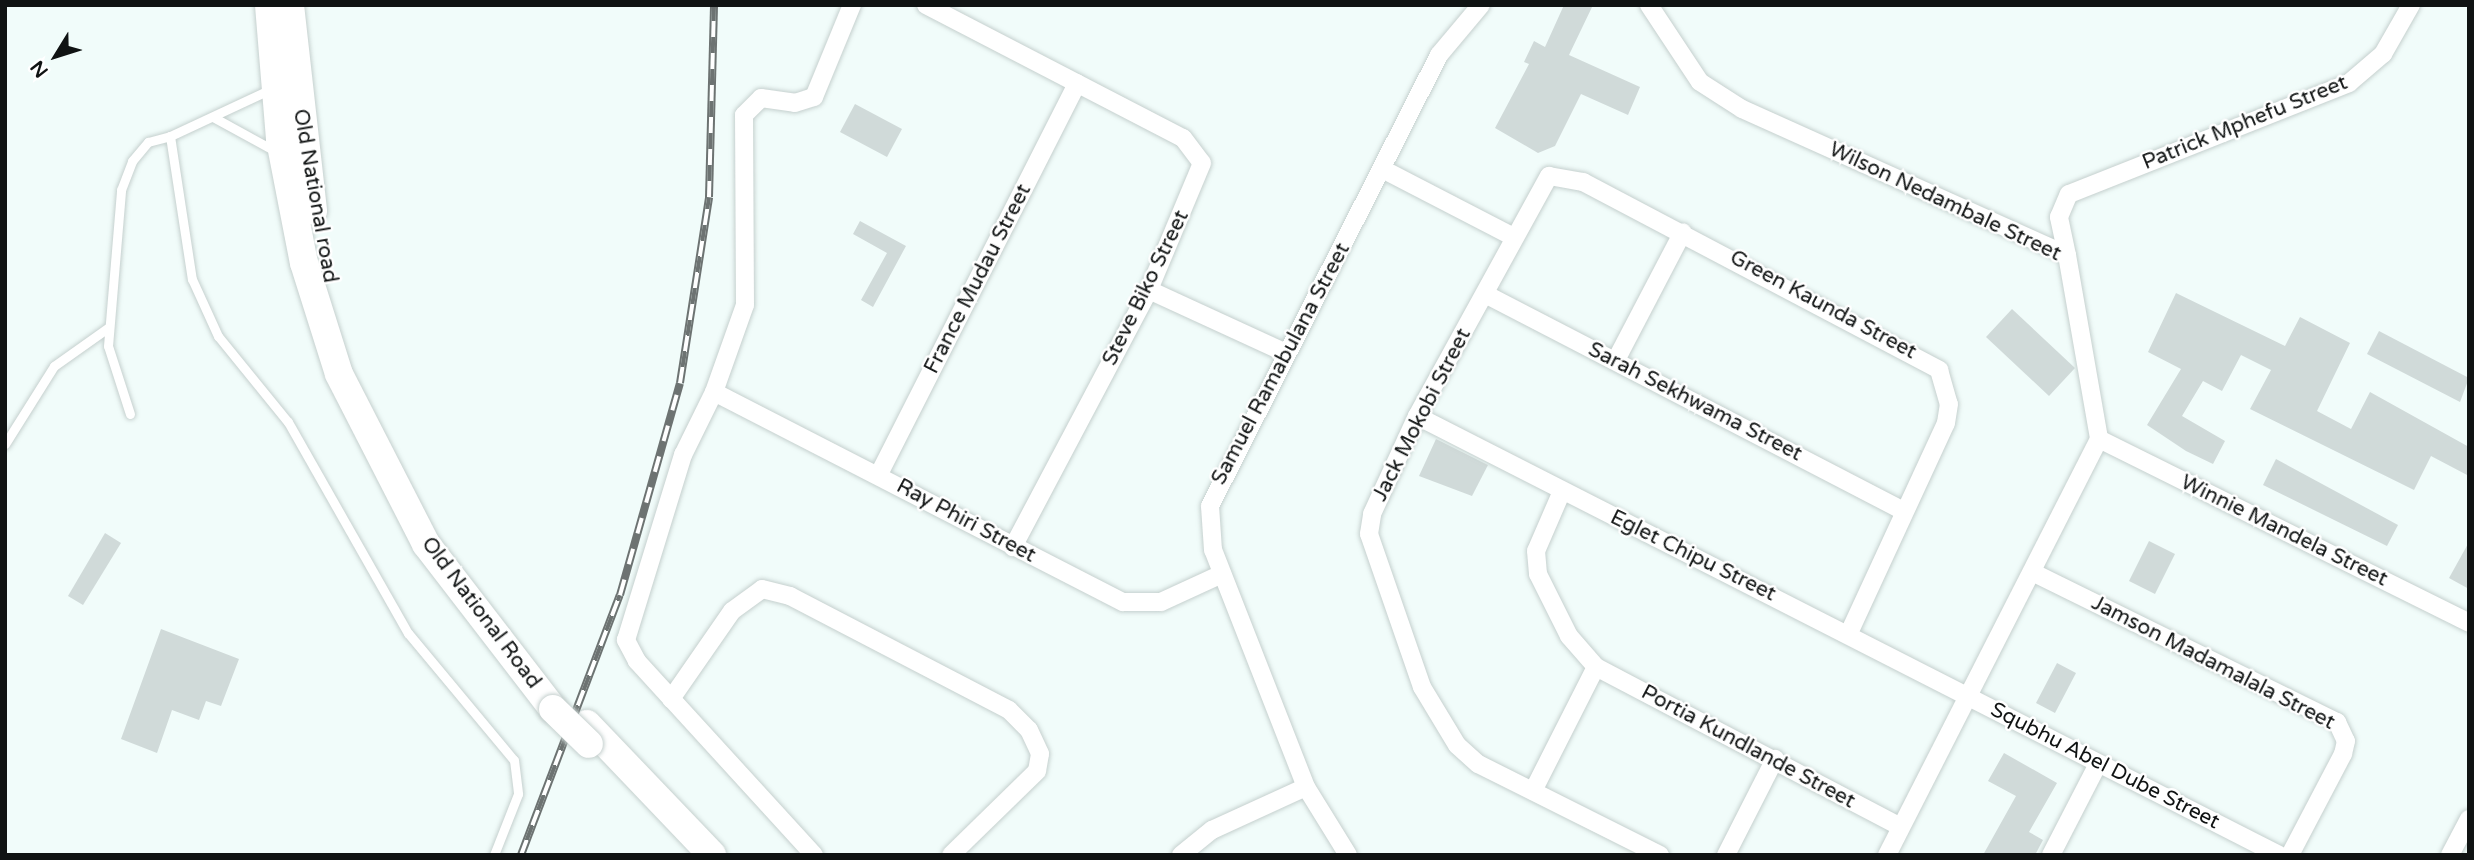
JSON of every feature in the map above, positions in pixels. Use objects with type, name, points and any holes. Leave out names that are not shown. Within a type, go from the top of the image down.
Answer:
[{"type":"main road","name":"Old National Road","points":[[269,5],[285,81],[284,159],[304,263],[339,374],[379,463],[469,605],[558,704],[712,855]]},
{"type":"main road","name":"Old National road","points":[[290,5],[285,81],[323,261],[370,404],[439,537],[558,704]]},
{"type":"main road","name":"Old National Road","points":[[588,734],[690,855]]},
{"type":"street","points":[[814,855],[671,699],[626,640],[683,455],[714,392],[745,305],[744,115],[761,98],[794,103],[814,97],[852,5]]},
{"type":"street","name":"Steve Biko Street","points":[[926,5],[1183,138],[1201,155],[1200,176],[1149,290],[1013,547]]},
{"type":"street","name":"Samuel Ramabulana Street","points":[[1348,855],[1306,787],[1222,574],[1210,535],[1215,486],[1283,352],[1384,170],[1439,55],[1481,5]]},
{"type":"street","name":"Wilson Nedambale Street","points":[[1649,5],[1700,82],[1742,109],[2067,255],[2099,439]]},
{"type":"street","name":"Patrick Mphefu Street","points":[[2067,255],[2059,217],[2069,194],[2350,83],[2383,54],[2411,5]]},
{"type":"street","name":"France Mudau Street","points":[[879,474],[1077,83]]},
{"type":"street","points":[[1384,170],[1511,236]]},
{"type":"street","name":"Green Kaunda Street","points":[[1511,236],[1542,182],[1562,174],[1683,232],[1938,370],[1950,404],[1945,424],[1849,633]]},
{"type":"street","points":[[1616,360],[1683,232]]},
{"type":"street","name":"Jack Mokobi Street","points":[[1511,236],[1485,295],[1417,416],[1372,514],[1375,555],[1422,687],[1444,726],[1478,764],[1660,855]]},
{"type":"street","points":[[1149,290],[1283,352]]},
{"type":"street","name":"Sarah Sekhwama Street","points":[[1485,295],[1616,360],[1904,511]]},
{"type":"street","name":"Ray Phiri Street","points":[[714,392],[879,474],[1013,547],[1136,604],[1161,602],[1222,574]]},
{"type":"street","name":"Eglet Chipu Street","points":[[1417,416],[1969,695]]},
{"type":"street","points":[[1887,855],[2034,573],[2099,439]]},
{"type":"street","name":"Winnie Mandela Street","points":[[2099,439],[2469,623]]},
{"type":"street","points":[[1533,791],[1596,667],[1569,636],[1538,574],[1536,551],[1562,491]]},
{"type":"street","name":"Jamson Madamalala Street","points":[[2034,573],[2337,722],[2346,740],[2343,754],[2290,855]]},
{"type":"street","points":[[671,699],[732,611],[762,589],[790,596],[1009,710],[1030,730],[1040,754],[1037,771],[951,855]]},
{"type":"street","name":"Portia Kundlande Street","points":[[1596,667],[1901,827]]},
{"type":"street","name":"Squbhu Abel Dube Street","points":[[1969,695],[2097,766],[2278,855]]},
{"type":"street","points":[[1726,855],[1775,759]]},
{"type":"street","points":[[2051,855],[2097,766]]},
{"type":"street","points":[[1181,855],[1212,830],[1306,787]]},
{"type":"street","points":[[2450,855],[2469,818]]},
{"type":"lane","points":[[5,444],[54,366],[108,331],[121,190],[148,142],[170,136],[213,117],[285,81]]},
{"type":"lane","points":[[213,117],[251,133],[284,159]]},
{"type":"lane","points":[[170,136],[192,279],[218,336],[288,422],[436,674],[494,730],[514,760],[518,794],[494,855]]},
{"type":"lane","points":[[109,318],[112,370],[130,414]]},
{"type":"building","points":[[1564,5],[1593,5],[1569,55],[1640,87],[1628,115],[1581,94],[1555,146],[1538,153],[1495,128],[1529,64],[1524,62],[1534,41],[1545,47]]},
{"type":"building","points":[[855,104],[902,129],[887,157],[840,132]]},
{"type":"building","points":[[860,221],[906,246],[873,307],[861,300],[887,253],[853,234]]},
{"type":"building","points":[[2176,293],[2285,346],[2300,317],[2350,343],[2317,411],[2351,429],[2370,392],[2469,447],[2469,476],[2431,456],[2414,490],[2250,409],[2271,370],[2241,355],[2222,391],[2203,381],[2182,416],[2225,441],[2213,464],[2186,451],[2147,425],[2181,369],[2148,352]]},
{"type":"building","points":[[2012,309],[2075,368],[2049,396],[1986,337]]},
{"type":"building","points":[[2379,331],[2469,378],[2460,402],[2367,354]]},
{"type":"building","points":[[1436,439],[1488,465],[1472,496],[1419,476]]},
{"type":"building","points":[[2276,459],[2398,525],[2387,546],[2263,485]]},
{"type":"building","points":[[105,533],[121,543],[83,605],[68,596]]},
{"type":"building","points":[[2149,541],[2175,554],[2155,594],[2129,581]]},
{"type":"building","points":[[2469,542],[2469,589],[2449,578]]},
{"type":"building","points":[[161,629],[239,659],[221,706],[206,701],[199,720],[172,710],[157,753],[121,739]]},
{"type":"building","points":[[2057,663],[2076,673],[2055,713],[2036,703]]},
{"type":"building","points":[[2004,753],[2057,783],[2029,832],[2043,840],[2035,855],[1983,855],[2016,796],[1988,781]]},
{"type":"railway","points":[[521,855],[620,595],[680,383],[709,197],[714,5]]}]
